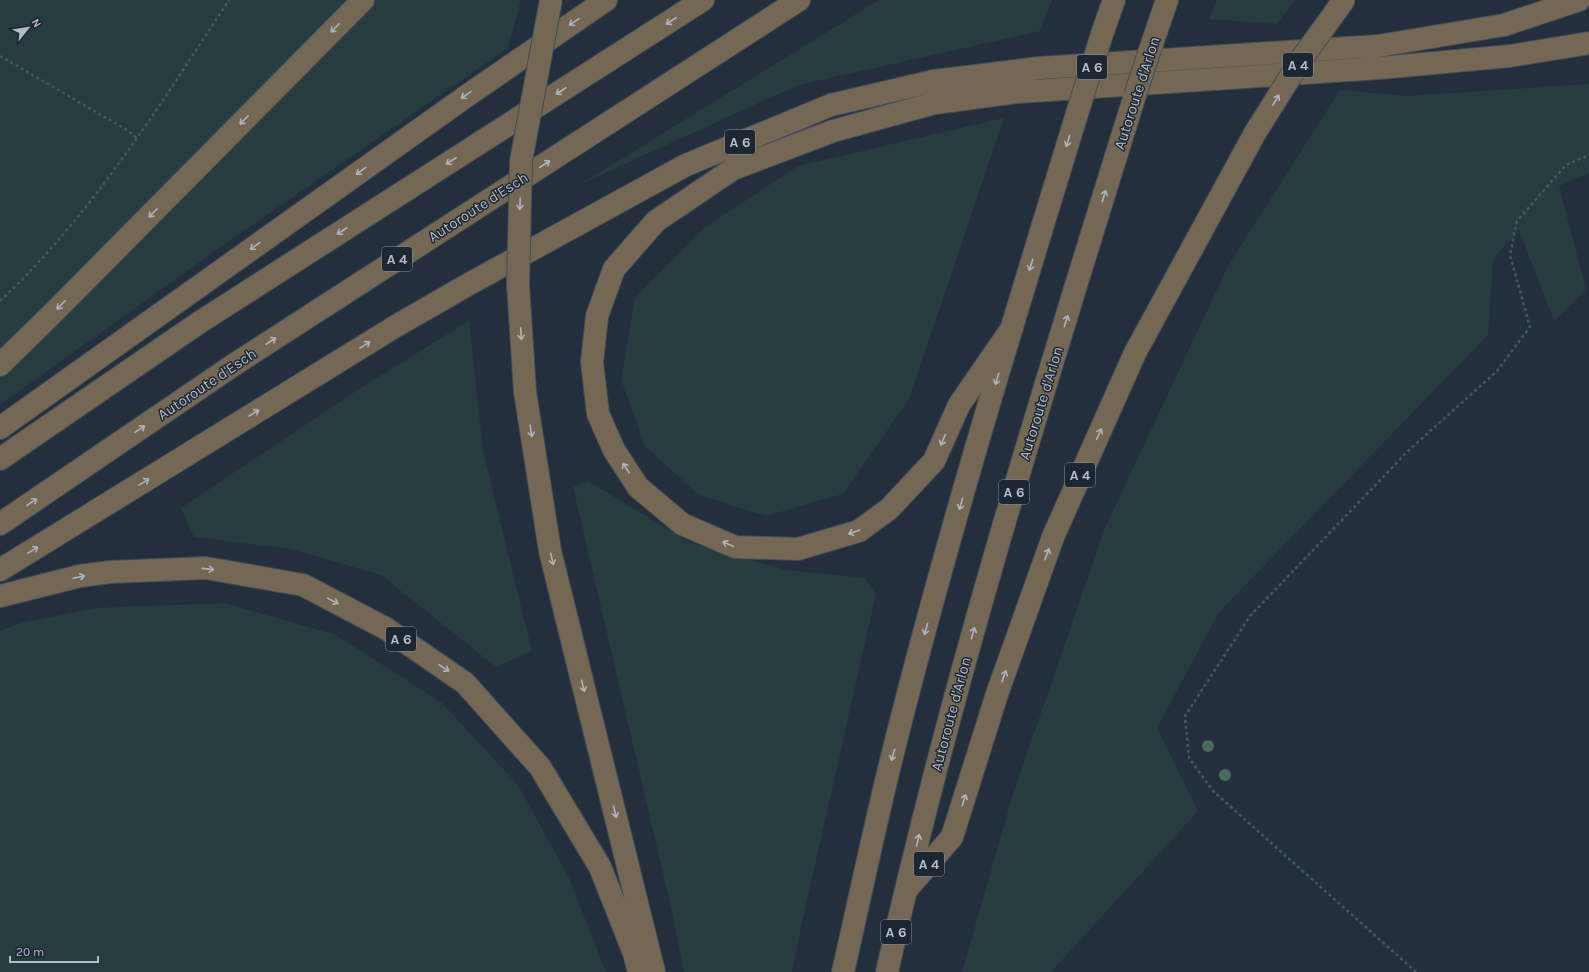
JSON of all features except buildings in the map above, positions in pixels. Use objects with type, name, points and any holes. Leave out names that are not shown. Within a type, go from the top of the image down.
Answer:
[{"type":"highway","points":[[0,365],[363,0]]},
{"type":"highway","points":[[551,0],[521,161],[518,284],[526,392],[550,551],[654,972]]},
{"type":"highway","points":[[0,428],[468,94],[606,0]]},
{"type":"highway","points":[[0,459],[200,322],[703,0]]},
{"type":"highway","name":"Autoroute d'Esch","points":[[0,524],[235,364],[799,0]]},
{"type":"highway","name":"A 6","points":[[843,972],[888,773],[940,574],[1012,328],[1080,104],[1114,0]]},
{"type":"highway","name":"Autoroute d'Arlon","points":[[887,972],[905,891],[986,583],[1135,95],[1167,0]]},
{"type":"highway","name":"A 4","points":[[905,891],[952,837],[997,694],[1053,537],[1135,353],[1255,133],[1302,58],[1344,0]]},
{"type":"highway","name":"A 6","points":[[0,570],[396,326],[470,284],[686,165],[830,105],[934,81],[1039,68],[1378,46],[1504,25],[1579,0]]},
{"type":"highway","name":"A 4","points":[[1012,328],[958,405],[934,461],[889,509],[859,531],[798,549],[735,547],[682,524],[638,487],[614,450],[598,414],[592,362],[597,316],[614,270],[656,221],[734,170],[833,131],[935,103],[1018,92],[1380,68],[1510,56],[1589,43]]},
{"type":"highway","name":"A 6","points":[[0,596],[80,576],[110,572],[206,568],[303,585],[385,628],[465,683],[540,767],[600,867],[634,953],[639,972]]},
{"type":"path","points":[[0,301],[24,279],[72,224],[138,139],[229,0]]},
{"type":"path","points":[[0,56],[127,130],[138,139]]},
{"type":"path","points":[[1416,972],[1214,790],[1189,758],[1185,716],[1250,616],[1408,451],[1497,371],[1530,327],[1510,255],[1517,221],[1566,165],[1589,155]]},
{"type":"green space","points":[[0,0],[521,0],[508,48],[205,258],[0,405]]},
{"type":"green space","points":[[879,0],[1052,0],[1040,31],[798,85],[581,184]]},
{"type":"green space","points":[[1217,0],[1295,0],[1277,24],[1209,19]]},
{"type":"green space","points":[[1589,84],[1589,173],[1559,186],[1586,289],[1554,321],[1519,230],[1493,259],[1488,335],[1219,612],[1157,728],[1198,811],[1051,972],[962,972],[1013,794],[1105,528],[1229,264],[1340,90],[1406,96]]},
{"type":"green space","points":[[1004,118],[909,399],[843,494],[766,516],[699,495],[645,446],[621,380],[635,298],[704,228],[798,166]]},
{"type":"green space","points":[[469,321],[483,451],[532,651],[496,667],[381,575],[291,549],[194,537],[181,508],[362,387]]},
{"type":"green space","points":[[588,481],[691,543],[786,570],[865,578],[876,594],[792,972],[684,972],[672,912],[573,487]]},
{"type":"green space","points":[[224,603],[336,635],[442,703],[518,785],[569,878],[606,972],[0,972],[0,631],[24,622],[95,608]]}]
